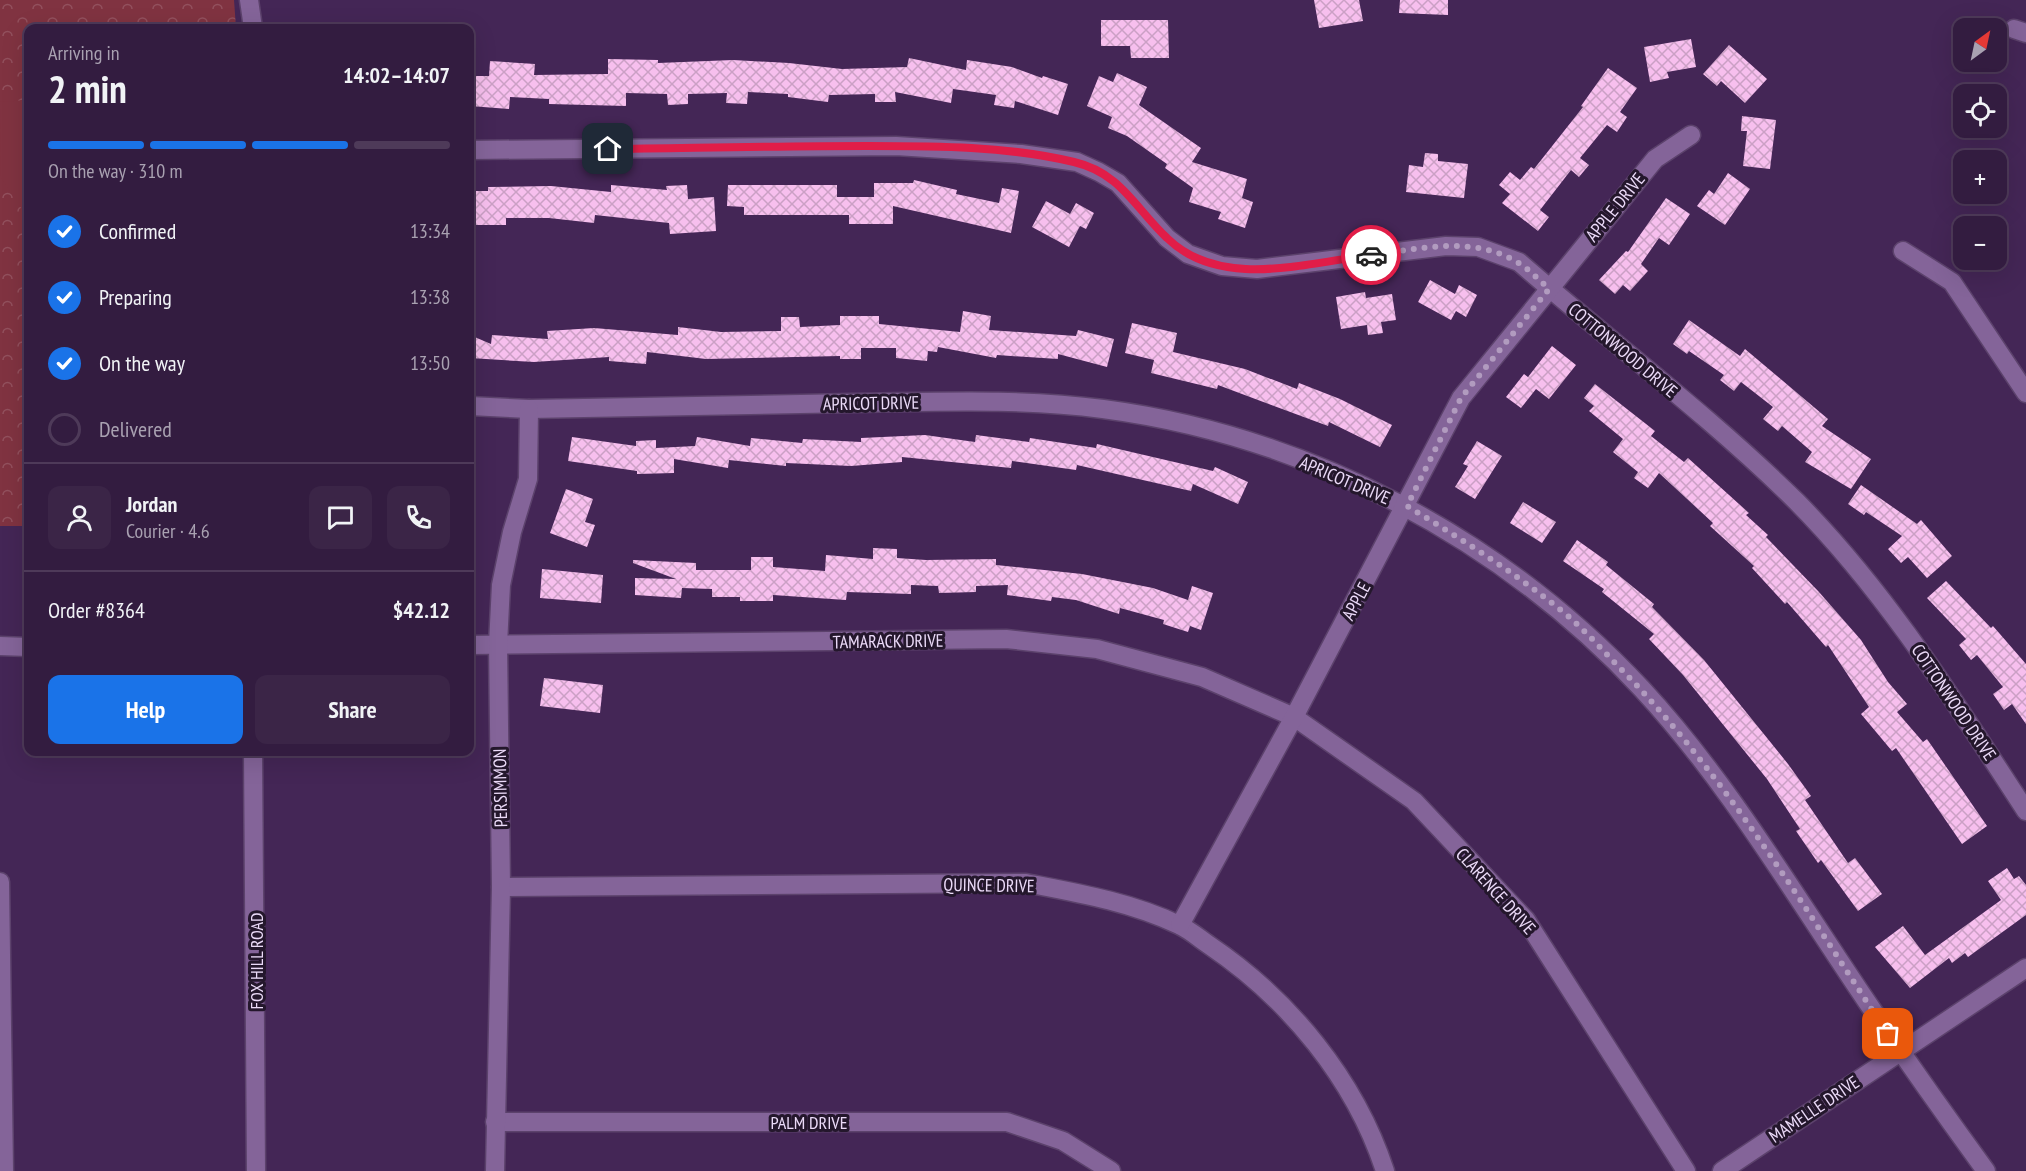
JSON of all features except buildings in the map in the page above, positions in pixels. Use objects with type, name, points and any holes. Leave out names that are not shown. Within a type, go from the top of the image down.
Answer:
[{"type":"street","points":[[249,0],[252,24]]},
{"type":"street","name":"APPLE DRIVE","points":[[1549,289],[1654,159],[1691,135]]},
{"type":"street","name":"COTTONWOOD DRIVE","points":[[474,150],[896,146],[948,147],[1050,157],[1077,162],[1118,183],[1167,238],[1188,254],[1222,266],[1257,269],[1446,246],[1478,247],[1518,262],[1749,457],[1797,503],[1854,566],[1908,634],[2026,811]]},
{"type":"street","points":[[1902,251],[1952,282],[2026,393]]},
{"type":"street","name":"APPLE","points":[[1180,925],[1407,506],[1461,398],[1549,289]]},
{"type":"street","name":"APRICOT DRIVE","points":[[474,406],[529,409],[1011,400],[1103,409],[1189,423],[1268,448],[1340,475],[1407,506],[1491,558],[1562,611],[1642,690],[1706,766],[1757,836],[1899,1052],[1986,1171]]},
{"type":"street","name":"PERSIMMON","points":[[495,1171],[501,887],[498,644],[501,585],[512,532],[528,479],[529,409]]},
{"type":"street","name":"TAMARACK DRIVE","points":[[474,645],[1006,639],[1097,649],[1202,677],[1294,717]]},
{"type":"street","points":[[0,646],[24,647]]},
{"type":"street","name":"CLARENCE DRIVE","points":[[1294,717],[1414,801],[1526,920],[1686,1171]]},
{"type":"street","name":"FOX HILL ROAD","points":[[253,756],[256,1171]]},
{"type":"street","points":[[0,882],[4,1171]]},
{"type":"street","name":"QUINCE DRIVE","points":[[501,887],[1026,882],[1104,898],[1180,925],[1236,963],[1276,997],[1302,1026],[1348,1090],[1385,1171]]},
{"type":"street","name":"MAMELLE DRIVE","points":[[1722,1171],[2026,968]]},
{"type":"street","name":"PALM DRIVE","points":[[495,1122],[1007,1122],[1063,1141],[1111,1171]]},
{"type":"green space","points":[[0,0],[234,0],[236,24],[24,24],[24,526],[0,526]]},
{"type":"green space","points":[[24,100],[24,212],[1,178],[0,102]]},
{"type":"way so far","points":[[1371,255],[1446,246],[1478,247],[1518,262],[1549,289],[1461,398],[1407,506],[1491,558],[1570,617],[1642,690],[1706,766],[1757,836],[1888,1034]]},
{"type":"route","points":[[608,149],[896,146],[948,147],[1050,157],[1077,162],[1118,183],[1167,238],[1188,254],[1222,266],[1241,270],[1257,269],[1371,255]]}]
